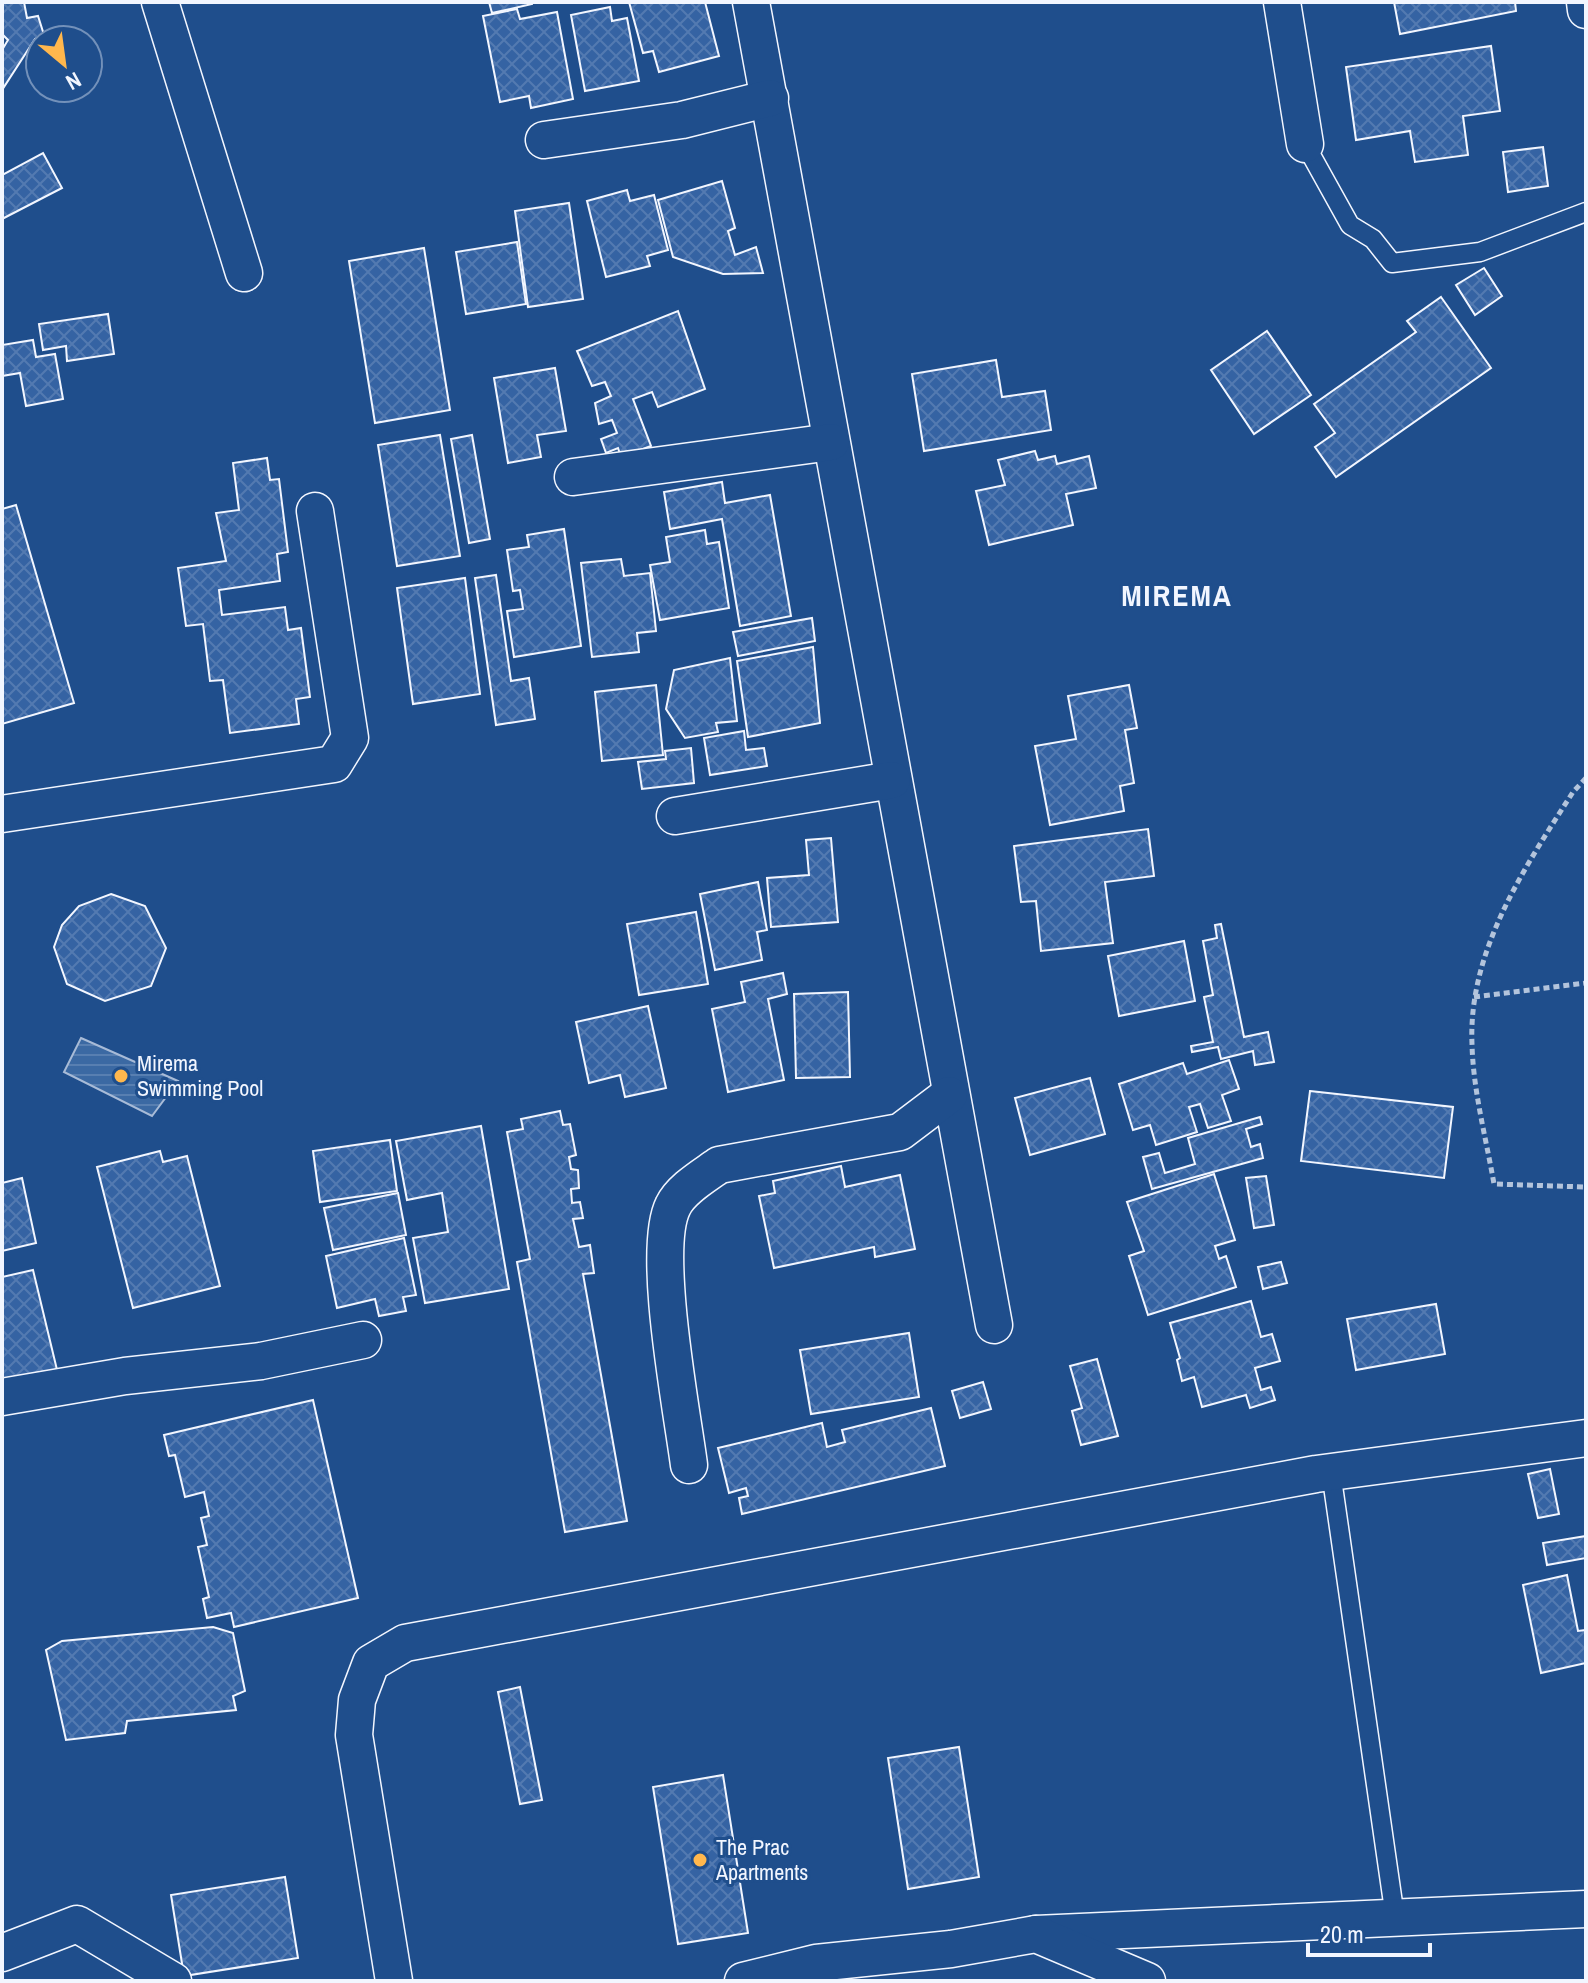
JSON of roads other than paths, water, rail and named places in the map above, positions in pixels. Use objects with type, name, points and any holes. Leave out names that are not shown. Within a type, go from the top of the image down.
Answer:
[{"type":"street","points":[[160,2],[244,273]]},
{"type":"street","points":[[751,2],[949,1095],[994,1325]]},
{"type":"street","points":[[1282,2],[1305,144]]},
{"type":"street","points":[[1585,2],[1586,10]]},
{"type":"street","points":[[544,140],[682,120],[770,98]]},
{"type":"street","points":[[573,477],[831,442]]},
{"type":"street","points":[[2,814],[334,764],[350,738],[315,511]]},
{"type":"street","points":[[675,816],[892,780]]},
{"type":"street","points":[[689,1465],[663,1268],[672,1206],[695,1182],[719,1165],[900,1132],[949,1095]]},
{"type":"street","points":[[2,1397],[125,1376],[261,1361],[363,1340]]},
{"type":"street","points":[[394,1981],[354,1735],[357,1700],[371,1663],[405,1643],[1331,1472],[1586,1438]]},
{"type":"street","points":[[743,1981],[816,1963],[951,1949],[1036,1934],[1586,1909]]},
{"type":"street","points":[[2,1953],[77,1924],[173,1981]]},
{"type":"street","points":[[1036,1934],[1147,1981]]},
{"type":"lane","points":[[1305,144],[1350,225],[1373,239],[1392,263],[1480,252],[1586,212]]},
{"type":"lane","points":[[1331,1472],[1395,1917]]},
{"type":"water","name":"Mirema Swimming Pool","points":[[81,1038],[178,1081],[152,1116],[64,1072]]},
{"type":"place","name":"Mirema Swimming Pool","points":[[121,1076]]},
{"type":"place","name":"The Prac Apartments","points":[[700,1860]]},
{"type":"district","name":"MIREMA","points":[[1177,595]]}]
